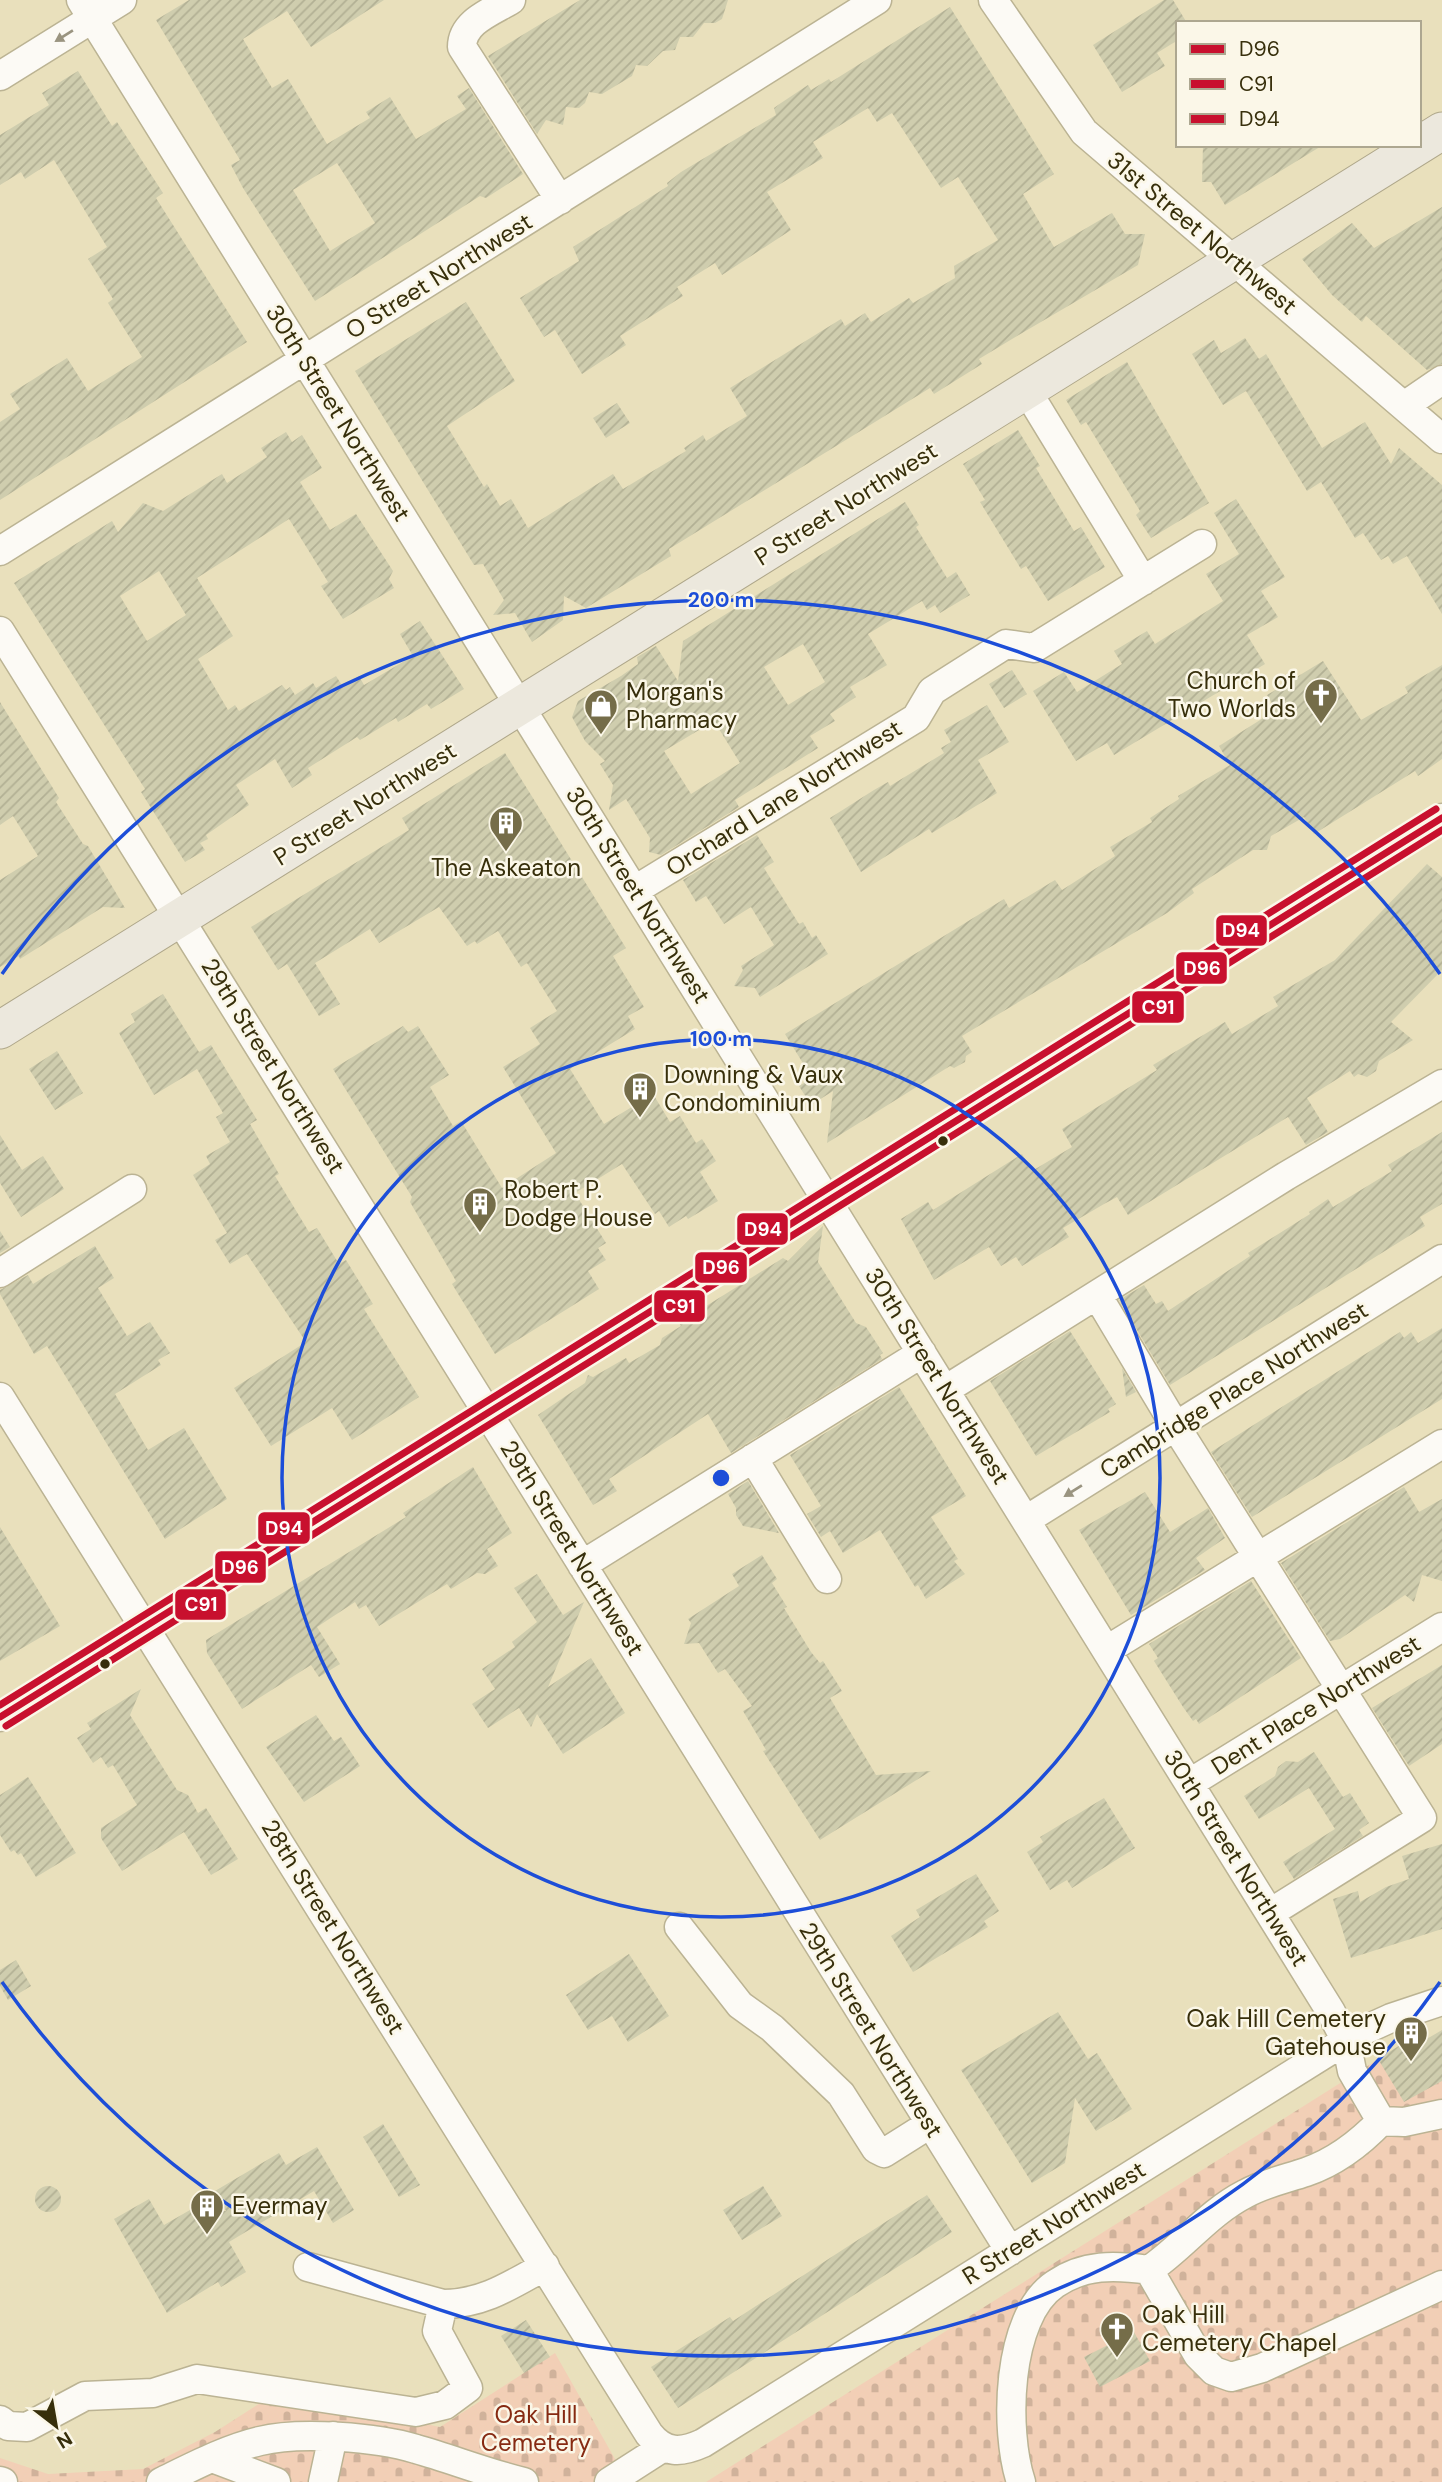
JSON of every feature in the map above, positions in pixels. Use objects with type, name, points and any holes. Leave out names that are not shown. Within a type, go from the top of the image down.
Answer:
[{"type":"main road","name":"P Street Northwest","points":[[1421,144],[1442,131]]},
{"type":"main road","name":"P Street Northwest","points":[[0,1030],[1417,147]]},
{"type":"street","points":[[0,76],[87,9],[122,0]]},
{"type":"street","points":[[511,0],[468,27],[462,35],[462,47],[560,201]]},
{"type":"street","name":"O Street Northwest","points":[[0,551],[877,0]]},
{"type":"street","name":"31st Street Northwest","points":[[993,0],[1062,104],[1084,132],[1442,439]]},
{"type":"street","name":"30th Street Northwest","points":[[87,9],[1270,1913],[1346,2040],[1352,2071],[1381,2121]]},
{"type":"street","points":[[1404,406],[1442,380]]},
{"type":"street","points":[[1027,391],[1143,581],[1202,544]]},
{"type":"street","name":"Orchard Lane Northwest","points":[[635,890],[916,718],[932,691],[1006,645],[1034,648],[1143,581]]},
{"type":"street","name":"29th Street Northwest","points":[[0,631],[1010,2251]]},
{"type":"street","points":[[0,1717],[1442,818]]},
{"type":"street","points":[[945,1390],[1442,1084]]},
{"type":"street","points":[[0,1273],[132,1189]]},
{"type":"street","name":"Cambridge Place Northwest","points":[[1026,1520],[1442,1259]]},
{"type":"street","points":[[1097,1295],[1257,1557],[1342,1688],[1432,1814],[1270,1913]]},
{"type":"street","points":[[582,1565],[922,1353]]},
{"type":"street","name":"28th Street Northwest","points":[[0,1397],[649,2434],[666,2449]]},
{"type":"street","points":[[1107,1650],[1442,1444]]},
{"type":"street","points":[[753,1458],[827,1579]]},
{"type":"street","name":"Dent Place Northwest","points":[[1190,1783],[1442,1627]]},
{"type":"street","points":[[679,1927],[740,2005],[772,2028],[841,2094],[876,2149],[884,2153],[930,2124]]},
{"type":"street","name":"R Street Northwest","points":[[610,2482],[666,2449],[686,2450],[703,2443],[1346,2040],[1377,2023],[1442,2001]]},
{"type":"street","points":[[1021,2482],[1011,2448],[1011,2403],[1015,2369],[1023,2335],[1037,2301],[1054,2284],[1096,2266],[1149,2270],[1174,2252],[1207,2218],[1244,2194],[1275,2180],[1308,2171],[1339,2156],[1363,2140],[1381,2121],[1404,2122],[1442,2114]]},
{"type":"street","points":[[308,2267],[443,2304],[464,2304],[490,2297],[545,2266]]},
{"type":"street","points":[[1149,2270],[1198,2356],[1214,2371],[1231,2377],[1262,2368],[1442,2285]]},
{"type":"street","points":[[0,2420],[8,2426],[27,2427],[85,2396],[153,2393],[197,2379],[416,2412],[445,2405],[468,2388],[438,2331],[443,2304]]},
{"type":"street","points":[[323,2482],[333,2436]]},
{"type":"street","points":[[161,2482],[212,2458],[261,2440],[333,2436],[413,2448],[484,2473],[524,2482]]},
{"type":"street","points":[[212,2458],[276,2482]]},
{"type":"green space","points":[[1442,2037],[1442,2482],[706,2482],[1380,2058]]},
{"type":"green space","name":"Oak Hill Cemetery","points":[[555,2353],[628,2482],[0,2482],[0,2458],[48,2474],[143,2469],[215,2432],[276,2393],[440,2427]]},
{"type":"building","points":[[189,0],[384,0],[311,47],[287,11],[243,39],[272,88],[288,79],[327,144],[370,118],[366,112],[390,97],[416,139],[466,109],[457,96],[469,88],[523,174],[486,198],[480,196],[315,301],[243,188],[231,165],[240,160],[156,20]],"holes":[[[337,163],[375,223],[330,251],[293,190]]]},
{"type":"building","points":[[580,0],[728,0],[722,19],[715,23],[704,23],[693,37],[680,37],[675,50],[663,51],[647,66],[636,65],[632,76],[602,94],[589,92],[585,103],[579,108],[566,107],[563,125],[546,120],[537,134],[488,56]]},
{"type":"building","points":[[1164,0],[1173,0],[1186,21],[1176,21],[1176,41],[1157,53],[1165,66],[1122,92],[1093,45]]},
{"type":"building","points":[[950,7],[1054,174],[1023,194],[1054,247],[1112,213],[1125,234],[1145,234],[1138,265],[979,359],[982,364],[934,394],[930,388],[669,549],[671,556],[586,608],[564,596],[563,620],[532,642],[515,613],[493,615],[504,600],[483,564],[474,565],[355,371],[466,302],[515,381],[447,426],[484,487],[487,484],[500,506],[511,499],[528,528],[613,474],[623,489],[686,451],[684,448],[703,435],[706,441],[747,416],[730,388],[841,319],[845,326],[865,313],[871,322],[909,298],[913,303],[955,278],[954,266],[998,240],[958,177],[941,188],[892,113],[877,122],[868,108],[813,142],[823,158],[767,192],[791,230],[722,275],[715,263],[677,287],[683,296],[620,336],[626,345],[582,374],[555,330],[544,337],[520,298],[579,261],[573,247],[668,186],[667,183],[681,172],[776,115],[774,108],[781,103],[808,85],[811,90],[829,79],[831,82]]},
{"type":"building","points":[[78,71],[112,126],[117,122],[163,193],[156,198],[247,342],[0,500],[0,422],[20,409],[10,394],[67,358],[88,391],[142,357],[108,303],[113,299],[88,259],[107,247],[54,160],[25,179],[21,172],[0,185],[0,135],[49,105],[42,93]]},
{"type":"building","points":[[1203,147],[1320,147],[1225,205],[1211,182],[1202,182]]},
{"type":"building","points":[[1442,207],[1442,364],[1427,370],[1366,316],[1362,322],[1332,295],[1302,259],[1352,223],[1374,248]]},
{"type":"building","points":[[1245,338],[1259,359],[1266,354],[1322,448],[1365,422],[1391,464],[1399,448],[1442,485],[1442,614],[1407,556],[1393,564],[1388,556],[1381,560],[1363,533],[1355,538],[1321,482],[1307,491],[1246,391],[1223,405],[1192,354],[1214,340],[1221,353]]},
{"type":"building","points":[[1127,362],[1209,503],[1151,538],[1136,515],[1140,511],[1086,422],[1081,425],[1066,400]]},
{"type":"building","points":[[617,403],[630,423],[606,438],[593,418]]},
{"type":"building","points":[[1018,430],[1040,466],[1036,468],[1074,531],[1081,527],[1105,567],[1048,601],[1026,566],[1021,569],[980,502],[985,500],[963,464]]},
{"type":"building","points":[[286,432],[292,442],[302,435],[322,468],[300,482],[330,530],[356,514],[393,571],[389,579],[394,588],[343,619],[321,586],[328,582],[289,519],[197,578],[233,636],[198,659],[228,710],[235,705],[239,711],[282,685],[286,690],[290,687],[295,695],[313,683],[316,688],[336,676],[343,687],[359,676],[364,685],[413,656],[400,634],[420,621],[464,689],[431,709],[427,704],[398,722],[396,718],[360,740],[357,737],[308,768],[312,775],[292,788],[275,759],[236,785],[249,805],[206,835],[208,839],[200,843],[205,850],[185,862],[141,792],[145,789],[14,583],[112,521],[118,532],[143,503],[163,511],[222,474],[227,483],[267,457],[261,448]],"holes":[[[159,571],[186,615],[147,641],[120,596]]]},
{"type":"building","points":[[1236,499],[1285,577],[1261,591],[1278,617],[1247,635],[1265,664],[1114,755],[1107,743],[1076,761],[1033,691],[1064,672],[1077,692],[1122,664],[1114,651],[1147,631],[1155,644],[1223,601],[1206,574],[1239,554],[1214,513]]},
{"type":"building","points":[[905,502],[919,525],[916,527],[947,578],[956,572],[970,595],[940,613],[935,605],[927,610],[922,601],[868,634],[887,665],[850,687],[856,697],[830,714],[835,721],[810,736],[818,748],[735,800],[739,807],[661,855],[649,852],[650,838],[626,799],[609,810],[613,785],[600,764],[605,761],[585,741],[572,717],[578,701],[621,676],[638,664],[637,657],[656,646],[678,681],[683,641]],"holes":[[[803,644],[825,682],[788,705],[764,667]],[[714,721],[740,763],[691,794],[664,751]]]},
{"type":"building","points":[[1323,661],[1361,720],[1408,693],[1405,687],[1442,665],[1442,759],[1418,776],[1415,771],[1314,834],[1304,817],[1271,836],[1267,850],[1253,850],[1192,889],[1194,893],[1167,913],[962,1036],[972,1052],[966,1056],[965,1062],[954,1068],[950,1066],[827,1143],[833,1091],[811,1105],[799,1086],[812,1078],[785,1034],[1004,899],[1009,908],[1055,880],[1062,890],[1115,856],[1110,847],[1152,822],[1150,818],[1179,799],[1178,796],[1230,765],[1219,746],[1276,710],[1267,695]]},
{"type":"building","points":[[1012,670],[1027,694],[1004,708],[989,684]]},
{"type":"building","points":[[0,702],[59,798],[56,802],[83,844],[88,846],[125,908],[103,907],[20,959],[19,956],[0,967],[0,880],[38,856],[13,816],[0,825]]},
{"type":"building","points":[[987,705],[1009,742],[978,760],[997,793],[932,833],[929,829],[861,872],[830,818],[888,782],[890,786],[944,753],[941,748],[951,742],[944,730]]},
{"type":"building","points":[[505,753],[626,948],[613,956],[644,1007],[628,1016],[635,1029],[570,1069],[604,1124],[653,1094],[670,1122],[680,1116],[696,1143],[702,1139],[716,1161],[700,1172],[718,1201],[669,1227],[659,1211],[655,1214],[622,1164],[575,1193],[606,1243],[598,1248],[606,1260],[588,1271],[599,1289],[495,1354],[452,1284],[456,1281],[410,1202],[412,1197],[333,1069],[403,1026],[408,1032],[418,1026],[449,1075],[430,1087],[453,1126],[461,1121],[502,1188],[556,1153],[503,1067],[540,1044],[530,1028],[557,1011],[527,963],[521,967],[498,931],[477,944],[475,941],[467,946],[439,907],[379,943],[370,929],[315,963],[340,1004],[319,1016],[287,964],[278,970],[251,927],[409,830],[402,818]]},
{"type":"building","points":[[757,835],[774,862],[764,868],[799,924],[803,922],[812,938],[816,935],[828,954],[760,997],[755,988],[734,986],[743,970],[741,966],[774,945],[751,907],[724,924],[706,896],[696,902],[683,880]]},
{"type":"building","points":[[1427,864],[1442,877],[1442,970],[1391,1022],[1413,1040],[1379,1061],[1376,1071],[1367,1077],[1358,1074],[1354,1077],[1350,1071],[1307,1098],[1328,1132],[1306,1145],[1288,1117],[1128,1215],[1117,1197],[1104,1204],[1063,1228],[1069,1237],[1022,1266],[1016,1257],[1001,1266],[989,1247],[934,1280],[901,1219],[928,1202],[933,1210],[1022,1154],[1032,1171],[1072,1147],[1062,1129],[1157,1070],[1153,1065],[1225,1022],[1232,1034],[1278,1006],[1273,997],[1335,960]]},
{"type":"building","points":[[163,994],[199,1052],[211,1045],[257,1120],[250,1124],[279,1174],[275,1176],[309,1232],[317,1228],[339,1264],[346,1260],[373,1304],[364,1309],[419,1397],[352,1440],[332,1408],[271,1446],[234,1388],[306,1342],[247,1254],[230,1264],[215,1240],[227,1233],[193,1175],[210,1164],[206,1156],[230,1142],[216,1117],[223,1113],[197,1069],[154,1095],[119,1033],[135,1022],[131,1014]]},
{"type":"building","points":[[57,1051],[83,1093],[55,1110],[29,1069]]},
{"type":"building","points":[[1442,1132],[1442,1204],[1420,1217],[1425,1226],[1170,1385],[1119,1300],[1144,1285],[1156,1304],[1162,1301],[1168,1311],[1328,1199],[1333,1207],[1392,1171],[1388,1165]]},
{"type":"building","points":[[0,1135],[22,1170],[43,1156],[64,1189],[21,1217],[0,1183]]},
{"type":"building","points":[[823,1226],[818,1262],[856,1323],[866,1327],[883,1353],[880,1355],[882,1359],[731,1453],[708,1414],[609,1479],[617,1491],[593,1505],[538,1415],[585,1383],[588,1375],[593,1377],[626,1358],[629,1363],[660,1345],[662,1338],[681,1326],[679,1323],[783,1258],[788,1261]]},
{"type":"building","points":[[0,1231],[10,1247],[0,1253]]},
{"type":"building","points":[[95,1246],[114,1278],[98,1288],[127,1336],[150,1322],[170,1353],[158,1360],[161,1365],[115,1394],[148,1450],[184,1428],[227,1499],[165,1539],[47,1346],[34,1354],[0,1294],[0,1290],[28,1275],[33,1284]]},
{"type":"building","points":[[1442,1328],[1442,1399],[1252,1517],[1211,1452],[1400,1332],[1404,1338],[1411,1332],[1418,1343]]},
{"type":"building","points":[[1070,1331],[1116,1404],[1108,1409],[1110,1412],[1036,1456],[990,1381]]},
{"type":"building","points":[[1122,1368],[1136,1392],[1126,1397]]},
{"type":"building","points":[[899,1387],[966,1496],[931,1517],[958,1559],[954,1561],[965,1574],[926,1599],[918,1585],[915,1587],[880,1530],[843,1553],[830,1531],[821,1537],[807,1514],[821,1506],[790,1455]]},
{"type":"building","points":[[473,1467],[512,1533],[487,1549],[498,1566],[485,1574],[477,1573],[451,1589],[447,1584],[379,1626],[366,1605],[359,1609],[355,1602],[317,1627],[340,1664],[319,1677],[311,1665],[242,1709],[207,1653],[206,1640],[406,1517],[403,1513]]},
{"type":"building","points":[[748,1481],[779,1533],[743,1526],[736,1515],[736,1508],[728,1494]]},
{"type":"building","points":[[1404,1487],[1419,1512],[1442,1499],[1442,1581],[1422,1575],[1414,1602],[1405,1595],[1340,1639],[1330,1641],[1281,1563]]},
{"type":"building","points":[[1145,1492],[1170,1532],[1208,1508],[1225,1538],[1196,1558],[1205,1570],[1131,1615],[1079,1530]]},
{"type":"building","points":[[0,1527],[60,1626],[0,1661]]},
{"type":"building","points":[[762,1555],[777,1579],[772,1583],[787,1607],[784,1608],[811,1652],[820,1663],[823,1661],[842,1691],[830,1698],[876,1775],[931,1771],[820,1840],[763,1751],[766,1750],[743,1711],[752,1706],[725,1669],[718,1673],[699,1643],[684,1644],[691,1623],[688,1619],[739,1586],[732,1574]]},
{"type":"building","points":[[537,1574],[563,1615],[584,1602],[548,1687],[591,1658],[625,1713],[563,1754],[537,1714],[531,1727],[519,1708],[488,1728],[472,1704],[495,1689],[482,1669],[515,1647],[512,1642],[537,1622],[514,1588]]},
{"type":"building","points":[[1251,1581],[1301,1658],[1199,1724],[1196,1719],[1193,1721],[1183,1707],[1154,1661],[1158,1658],[1149,1644]]},
{"type":"building","points":[[1442,1665],[1442,1744],[1409,1766],[1372,1708]]},
{"type":"building","points":[[141,1689],[130,1715],[177,1790],[188,1795],[198,1813],[206,1808],[238,1859],[211,1875],[184,1832],[122,1871],[101,1838],[101,1828],[137,1805],[113,1765],[108,1768],[101,1757],[93,1763],[77,1738],[91,1729],[87,1723]]},
{"type":"building","points":[[316,1715],[334,1741],[341,1737],[360,1766],[304,1802],[266,1747]]},
{"type":"building","points":[[1314,1752],[1343,1797],[1350,1793],[1369,1823],[1359,1830],[1363,1836],[1294,1879],[1283,1862],[1335,1829],[1309,1788],[1259,1819],[1244,1796],[1275,1776],[1278,1767],[1286,1761],[1298,1762]]},
{"type":"building","points":[[28,1777],[76,1853],[36,1877],[21,1853],[18,1855],[14,1850],[11,1852],[0,1835],[0,1795]]},
{"type":"building","points":[[1104,1798],[1135,1848],[1072,1888],[1067,1880],[1050,1890],[1027,1852],[1043,1842],[1040,1837]]},
{"type":"building","points":[[1442,1844],[1442,1929],[1351,1958],[1333,1899],[1358,1891],[1360,1902],[1386,1887],[1409,1879],[1402,1856]]},
{"type":"building","points":[[976,1874],[999,1911],[984,1921],[988,1927],[913,1972],[891,1936],[920,1917],[916,1910]]},
{"type":"building","points":[[629,1954],[669,2016],[628,2042],[612,2016],[588,2030],[566,1995]]},
{"type":"building","points":[[16,1960],[31,1986],[8,2000],[0,1986],[0,1970]]},
{"type":"building","points":[[1058,2012],[1088,2059],[1097,2053],[1132,2109],[1096,2131],[1075,2098],[1065,2163],[1032,2183],[961,2070]]},
{"type":"building","name":"Oak Hill Cemetery Gatehouse","points":[[1442,2030],[1442,2081],[1404,2102],[1378,2059],[1405,2042],[1407,2046],[1423,2036],[1425,2040]]},
{"type":"building","points":[[383,2124],[420,2185],[399,2197],[363,2137]]},
{"type":"building","name":"Evermay","points":[[317,2147],[354,2210],[333,2223],[314,2191],[229,2242],[246,2272],[221,2287],[218,2282],[167,2313],[114,2219],[149,2199],[164,2225],[190,2210],[226,2211],[215,2191],[279,2153],[286,2165]]},
{"type":"building","points":[[48,2186],[57,2190],[61,2199],[57,2208],[48,2212],[39,2208],[35,2199],[39,2190]]},
{"type":"building","points":[[763,2186],[782,2216],[742,2240],[723,2210]]},
{"type":"building","points":[[927,2195],[952,2232],[678,2408],[651,2367],[730,2317],[733,2321]]},
{"type":"building","points":[[526,2320],[550,2357],[524,2373],[501,2336]]},
{"type":"building","name":"Oak Hill Cemetery Chapel","points":[[1134,2332],[1150,2361],[1100,2387],[1084,2357]]},
{"type":"transit line","name":"D94","points":[[0,1705],[1436,809]]},
{"type":"transit line","name":"D96","points":[[0,1717],[1442,818]]},
{"type":"transit line","name":"C91","points":[[6,1726],[1442,830]]},
{"type":"place","name":"Church of Two Worlds","points":[[1321,725]]},
{"type":"place","name":"Morgan's Pharmacy","points":[[601,736]]},
{"type":"place","name":"The Askeaton","points":[[506,853]]},
{"type":"place","name":"Downing & Vaux Condominium","points":[[640,1119]]},
{"type":"place","name":"Robert P. Dodge House","points":[[480,1234]]},
{"type":"place","name":"Oak Hill Cemetery Gatehouse","points":[[1411,2063]]},
{"type":"place","name":"Evermay","points":[[207,2236]]},
{"type":"place","name":"Oak Hill Cemetery Chapel","points":[[1117,2359]]}]
